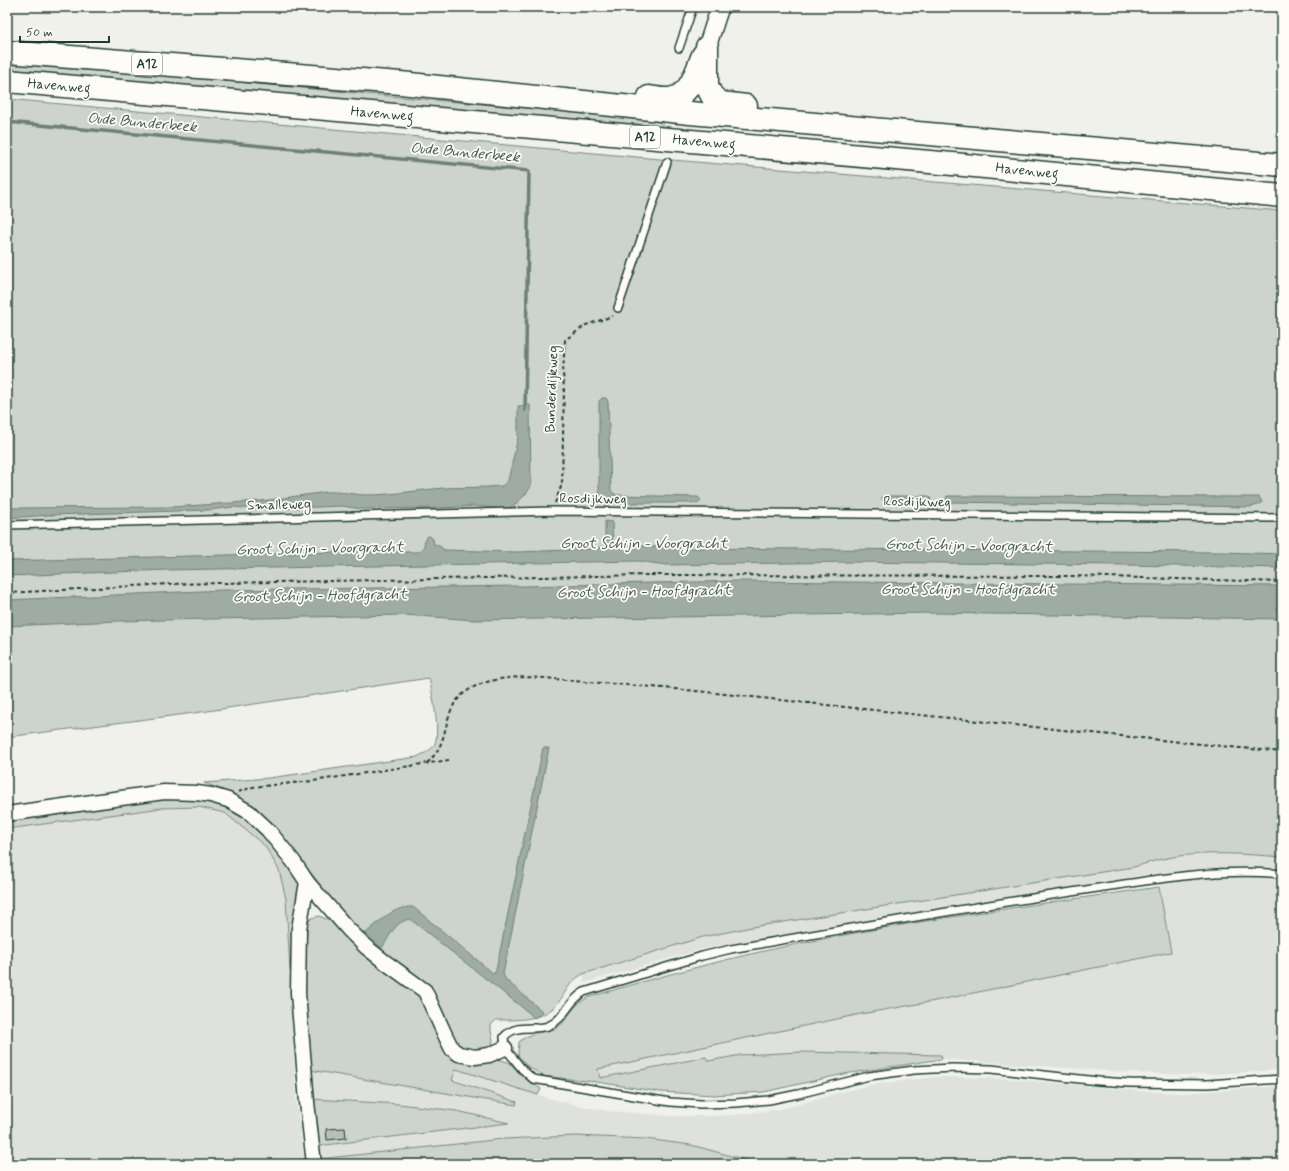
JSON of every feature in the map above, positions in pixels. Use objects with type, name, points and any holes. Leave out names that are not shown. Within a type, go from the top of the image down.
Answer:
[{"type":"highway","points":[[400,83],[513,85],[669,99],[682,95],[689,87],[707,47]]},
{"type":"highway","points":[[707,47],[707,86],[712,96],[721,103],[947,126],[1058,146]]},
{"type":"highway","name":"Havenweg","points":[[7,52],[400,83],[690,113],[1282,165]]},
{"type":"highway","name":"Havenweg","points":[[7,81],[971,165],[1282,196]]},
{"type":"street","points":[[707,47],[720,7]]},
{"type":"street","points":[[7,814],[164,792],[196,793],[211,795],[228,800],[248,812],[260,822],[282,847],[307,882],[348,929],[366,947],[425,991],[452,1049],[459,1054],[475,1058],[489,1055],[505,1048]]},
{"type":"street","points":[[307,882],[299,929],[298,993],[314,1164]]},
{"type":"lane","points":[[679,48],[693,7]]},
{"type":"lane","points":[[618,308],[667,162]]},
{"type":"lane","name":"Rosdijkweg","points":[[552,511],[1282,518]]},
{"type":"lane","name":"Smalleweg","points":[[7,525],[552,511]]},
{"type":"lane","points":[[1282,874],[1238,872],[1203,874],[1139,882],[967,908],[731,949],[702,956],[584,992],[577,995],[561,1017],[555,1022],[547,1026],[516,1029],[509,1032],[504,1037],[505,1048],[522,1069],[533,1079],[670,1102],[701,1104],[769,1100],[869,1076],[914,1070],[953,1068],[991,1069],[1129,1083],[1207,1084],[1282,1079]]},
{"type":"path","name":"Bunderdijkweg","points":[[552,511],[562,484],[563,372],[565,340],[586,325],[615,316],[618,308]]},
{"type":"path","points":[[7,593],[169,584],[649,575],[1073,576],[1282,582]]},
{"type":"path","points":[[427,763],[436,754],[443,741],[447,719],[454,703],[464,693],[480,685],[503,679],[533,678],[655,687],[1282,752]]},
{"type":"path","points":[[228,800],[237,792],[253,787],[313,781],[449,760]]},
{"type":"shaded area","points":[[7,61],[665,120],[660,128],[7,72]]},
{"type":"shaded area","points":[[7,99],[648,158],[1282,211],[1282,857],[1196,854],[1163,859],[1134,867],[752,927],[703,937],[583,974],[570,984],[557,1004],[544,1014],[529,1018],[496,1020],[491,1025],[493,1040],[489,1059],[508,1062],[541,1089],[538,1095],[456,1069],[452,1080],[517,1102],[516,1105],[310,1070],[305,986],[307,925],[311,918],[319,916],[331,921],[342,912],[287,843],[242,800],[223,790],[204,783],[269,778],[417,757],[431,749],[436,741],[436,714],[429,678],[194,713],[7,737]]},
{"type":"shaded area","points":[[182,798],[203,800],[223,806],[240,815],[256,826],[300,878],[294,937],[295,970],[290,971],[286,899],[279,870],[265,846],[225,813],[199,807],[162,808],[7,829],[7,819],[157,799]]},
{"type":"shaded area","points":[[199,807],[225,813],[265,846],[279,870],[286,899],[296,1097],[304,1159],[242,1164],[7,1164],[7,829],[162,808]]},
{"type":"shaded area","points":[[1211,854],[1282,857],[1282,1069],[1239,1073],[1189,1075],[1137,1073],[942,1059],[941,1055],[801,1052],[741,1055],[707,1061],[706,1057],[600,1078],[598,1069],[861,1014],[935,1001],[1171,951],[1157,873],[703,949],[584,983],[583,974],[703,937],[752,927],[1168,858]]},
{"type":"shaded area","points":[[1159,887],[1171,952],[935,1001],[861,1014],[598,1069],[600,1078],[706,1057],[708,1061],[741,1055],[801,1052],[941,1055],[942,1059],[844,1074],[764,1092],[714,1095],[660,1092],[597,1082],[543,1076],[526,1065],[518,1055],[519,1042],[535,1033],[555,1029],[563,1023],[579,1003],[589,997],[693,968],[771,949],[887,927]]},
{"type":"shaded area","points":[[456,1068],[537,1095],[576,1105],[609,1111],[673,1116],[734,1115],[781,1109],[866,1086],[935,1077],[1012,1079],[1142,1091],[1182,1093],[1282,1086],[1282,1164],[761,1164],[691,1145],[646,1139],[576,1136],[503,1139],[318,1159],[317,1146],[507,1123],[457,1111],[399,1104],[312,1099],[310,1070],[516,1105],[517,1102],[452,1079]]},
{"type":"shaded area","points":[[312,1099],[399,1104],[457,1111],[509,1123],[317,1146]]},
{"type":"shaded area","points":[[576,1136],[646,1139],[691,1145],[761,1164],[321,1164],[318,1159],[503,1139]]},
{"type":"shaded area","points":[[307,1159],[309,1164],[238,1164]]},
{"type":"water","points":[[602,398],[606,398],[608,402],[611,491],[616,495],[698,497],[701,500],[700,502],[602,503],[599,498],[599,401]]},
{"type":"water","points":[[530,405],[531,485],[521,499],[513,506],[506,509],[474,506],[361,509],[342,506],[270,509],[234,507],[209,510],[50,515],[7,518],[7,508],[172,507],[261,501],[327,492],[377,495],[444,488],[502,486],[508,481],[518,437],[518,406]]},
{"type":"water","points":[[929,496],[931,498],[930,501],[884,501],[882,497]]},
{"type":"water","points":[[947,496],[1259,497],[1262,502],[1251,507],[950,502],[946,500]]},
{"type":"water","points":[[605,521],[612,522],[613,544],[672,548],[1221,552],[1282,554],[1282,568],[850,562],[666,565],[639,561],[167,570],[7,576],[7,561],[339,552],[419,552],[424,546],[425,539],[428,536],[433,539],[434,544],[444,550],[517,552],[595,549],[605,546]]},
{"type":"water","name":"Groot Schijn - Hoofdgracht","points":[[739,581],[1282,586],[1282,619],[934,613],[475,620],[404,615],[118,621],[7,626],[7,600],[223,590],[522,586]]},
{"type":"water","points":[[543,748],[549,748],[503,974],[506,980],[542,1011],[540,1015],[534,1018],[410,919],[405,920],[397,926],[390,934],[382,948],[365,934],[393,912],[406,907],[413,907],[494,974]]},
{"type":"building","points":[[345,1128],[346,1138],[327,1140],[326,1129]]},
{"type":"waterway","name":"Oude Bunderbeek","points":[[7,122],[529,171],[525,410]]},
{"type":"water label","name":"Groot Schijn - Voorgracht","points":[[644,544]]},
{"type":"water label","name":"Groot Schijn - Voorgracht","points":[[969,546]]},
{"type":"water label","name":"Groot Schijn - Voorgracht","points":[[320,549]]}]
